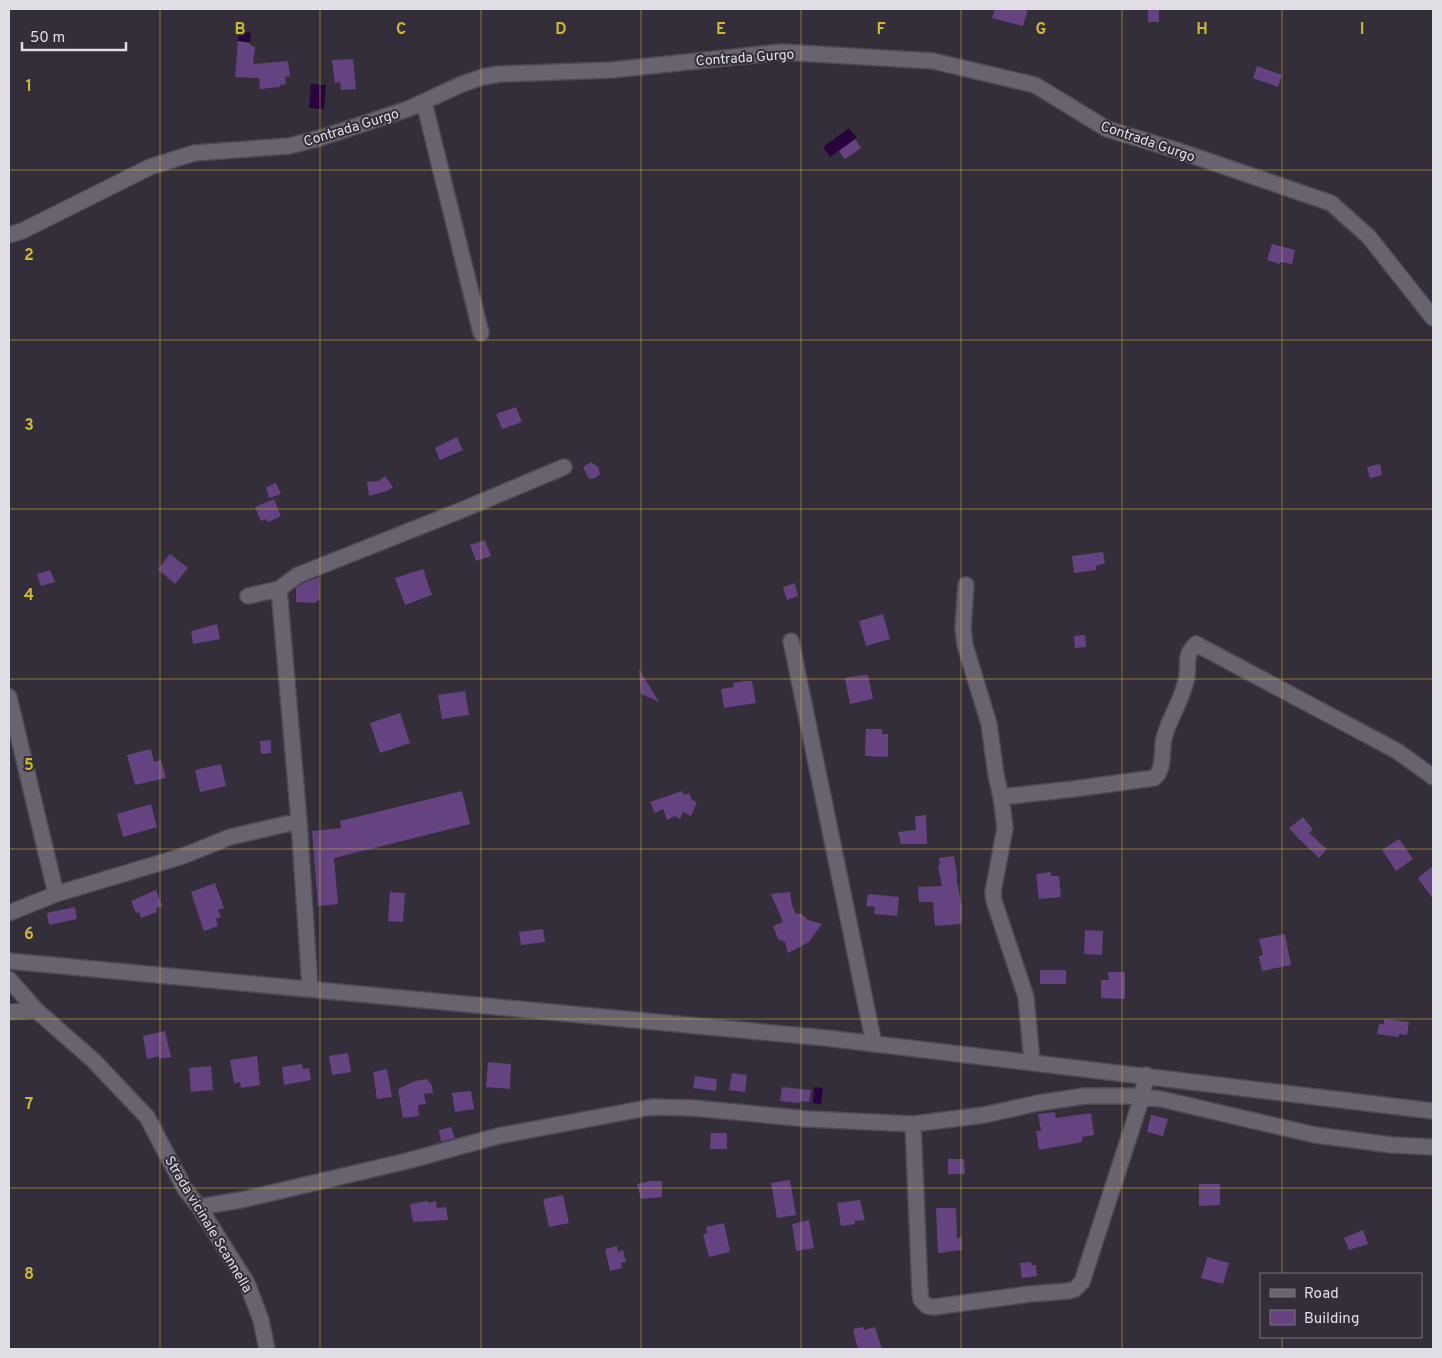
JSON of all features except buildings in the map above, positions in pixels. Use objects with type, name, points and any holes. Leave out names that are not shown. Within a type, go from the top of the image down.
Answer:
[{"type":"street","name":"Contrada Gurgo","points":[[9,235],[22,231],[150,167],[194,154],[289,146],[320,138],[408,109],[482,77],[500,74],[612,70],[782,52],[933,61],[1036,85],[1107,129],[1179,151],[1331,203],[1368,237],[1433,318]]},
{"type":"street","points":[[424,102],[481,333]]},
{"type":"street","points":[[248,596],[279,589],[298,575],[564,467]]},
{"type":"street","points":[[966,585],[963,628],[965,645],[989,724],[1005,828],[993,892],[994,901],[1024,990],[1032,1062]]},
{"type":"street","points":[[279,589],[299,821],[310,988]]},
{"type":"street","points":[[791,641],[874,1044]]},
{"type":"street","points":[[1001,797],[1073,789],[1154,778],[1157,776],[1160,769],[1164,738],[1185,684],[1189,651],[1196,644],[1397,751],[1433,777]]},
{"type":"street","points":[[9,696],[56,894]]},
{"type":"street","points":[[9,913],[56,894],[183,856],[230,837],[299,821]]},
{"type":"street","points":[[9,961],[826,1038],[1433,1111]]},
{"type":"street","name":"Strada vicinale Scannella","points":[[9,979],[36,1010],[94,1060],[147,1117],[184,1189],[199,1207],[247,1283],[261,1320],[267,1349]]},
{"type":"street","points":[[9,1012],[36,1010]]},
{"type":"street","points":[[913,1124],[921,1300],[927,1306],[934,1307],[1030,1294],[1068,1291],[1075,1289],[1082,1282],[1142,1097],[1146,1075]]},
{"type":"street","points":[[199,1207],[241,1200],[498,1136],[652,1107],[693,1108],[808,1119],[913,1124],[984,1115],[1038,1103],[1085,1096],[1142,1097],[1160,1099],[1315,1135],[1392,1145],[1433,1147]]},
{"type":"shaded area","points":[[239,31],[251,33],[250,43],[238,41]]},
{"type":"shaded area","points":[[311,84],[326,85],[324,109],[309,108]]},
{"type":"shaded area","points":[[849,128],[857,138],[830,157],[823,147]]},
{"type":"shaded area","points":[[814,1087],[823,1088],[821,1104],[813,1103]]}]
